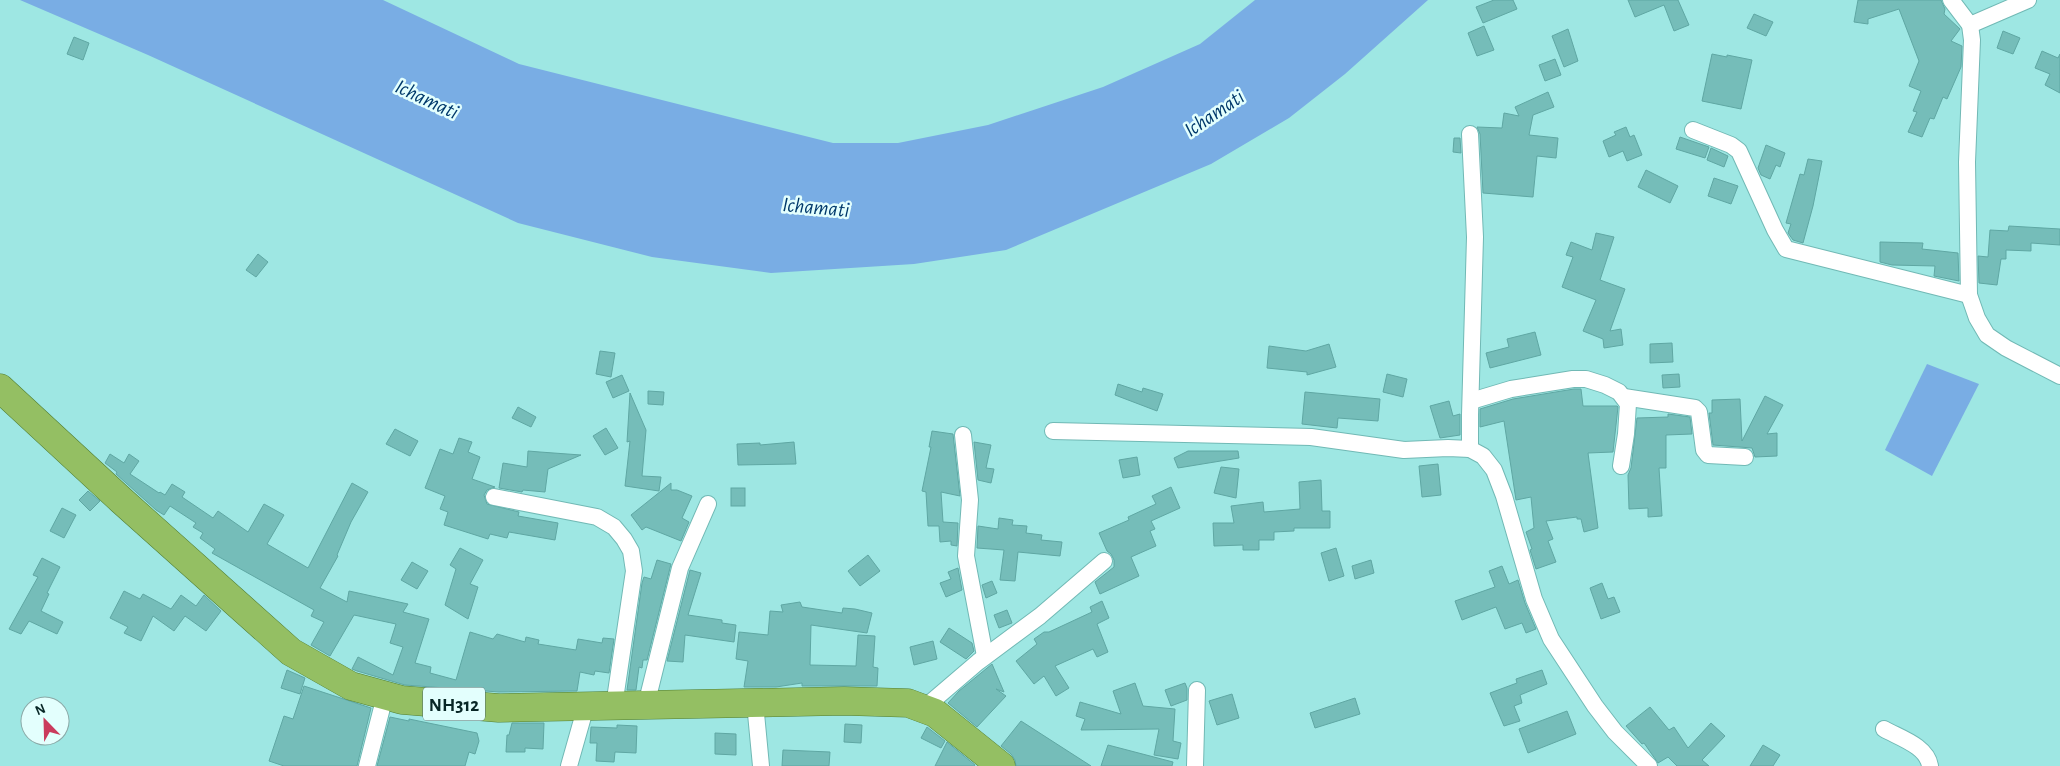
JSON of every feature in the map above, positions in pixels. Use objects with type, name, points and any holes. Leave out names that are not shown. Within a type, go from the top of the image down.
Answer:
[{"type":"highway","name":"NH312","points":[[0,388],[121,500],[291,652],[351,686],[402,700],[499,708],[755,703],[908,703],[935,712],[1001,766]]},
{"type":"street","points":[[1951,0],[1970,25],[1972,40],[1967,162],[1969,295],[1977,318],[1988,335],[2006,348],[2060,376]]},
{"type":"street","points":[[1970,25],[2028,0]]},
{"type":"street","points":[[1693,130],[1731,145],[1739,152],[1775,230],[1786,249],[1969,295]]},
{"type":"street","points":[[1470,134],[1475,237],[1470,449]]},
{"type":"street","points":[[1471,401],[1511,389],[1573,379],[1586,379],[1605,385],[1619,392],[1628,404],[1621,466]]},
{"type":"street","points":[[1624,397],[1695,408],[1699,412],[1704,450],[1708,455],[1744,457]]},
{"type":"street","points":[[1053,431],[1311,437],[1385,448],[1470,449],[1483,456],[1494,470],[1504,496],[1534,598],[1550,638],[1610,725],[1649,766]]},
{"type":"street","points":[[963,435],[970,500],[966,556],[985,656]]},
{"type":"street","points":[[494,497],[597,517],[614,527],[631,551],[634,571],[614,706]]},
{"type":"street","points":[[646,705],[680,568],[708,504]]},
{"type":"street","points":[[923,709],[985,656],[1040,616],[1104,561]]},
{"type":"street","points":[[1196,766],[1197,690]]},
{"type":"street","points":[[367,766],[385,696]]},
{"type":"street","points":[[755,703],[761,766]]},
{"type":"street","points":[[569,766],[586,706]]},
{"type":"street","points":[[1884,729],[1921,750],[1929,760],[1930,766]]},
{"type":"water","name":"Ichamati","points":[[20,0],[383,0],[519,64],[833,143],[898,143],[988,125],[1103,87],[1200,44],[1255,0],[1428,0],[1345,74],[1289,118],[1211,164],[1006,250],[914,264],[771,273],[652,257],[518,223],[148,55]]},
{"type":"water","points":[[1927,364],[1979,384],[1932,476],[1885,450]]},
{"type":"building","points":[[1494,0],[1513,0],[1517,9],[1483,23],[1476,7]]},
{"type":"building","points":[[1628,0],[1678,0],[1689,25],[1674,31],[1664,5],[1635,17]]},
{"type":"building","points":[[1858,0],[1941,0],[1945,9],[1944,14],[1960,29],[1951,41],[1962,46],[1961,67],[1947,99],[1943,97],[1934,119],[1930,118],[1922,137],[1908,132],[1917,112],[1913,111],[1921,91],[1909,86],[1919,61],[1899,9],[1868,19],[1868,24],[1854,22]]},
{"type":"building","points":[[1754,14],[1773,22],[1766,36],[1747,28]]},
{"type":"building","points":[[1484,26],[1494,50],[1477,56],[1468,33]]},
{"type":"building","points":[[1568,29],[1578,61],[1564,67],[1552,36]]},
{"type":"building","points":[[2003,31],[2020,38],[2013,54],[1997,48]]},
{"type":"building","points":[[74,37],[89,43],[83,60],[67,54]]},
{"type":"building","points":[[2042,51],[2058,58],[2060,54],[2060,93],[2045,85],[2050,74],[2035,68]]},
{"type":"building","points":[[1712,54],[1752,60],[1741,109],[1702,101]]},
{"type":"building","points":[[1555,59],[1561,75],[1545,81],[1539,65]]},
{"type":"building","points":[[1548,92],[1554,107],[1533,115],[1529,135],[1558,138],[1556,158],[1537,156],[1533,197],[1483,193],[1480,134],[1477,127],[1502,128],[1504,113],[1519,116],[1515,107]]},
{"type":"building","points":[[1626,127],[1630,137],[1634,135],[1642,155],[1627,161],[1623,151],[1609,157],[1603,141],[1616,135],[1614,132]]},
{"type":"building","points":[[1680,137],[1709,147],[1705,158],[1676,149]]},
{"type":"building","points":[[1454,138],[1460,138],[1461,153],[1453,152]]},
{"type":"building","points":[[1766,145],[1785,153],[1780,167],[1776,165],[1770,179],[1761,175],[1758,168]]},
{"type":"building","points":[[1711,148],[1728,156],[1724,167],[1707,160]]},
{"type":"building","points":[[1808,159],[1822,161],[1803,243],[1793,240],[1788,233],[1791,224],[1786,223],[1800,174],[1804,175]]},
{"type":"building","points":[[1646,170],[1678,186],[1670,203],[1638,187]]},
{"type":"building","points":[[1714,178],[1738,186],[1731,204],[1708,196]]},
{"type":"building","points":[[2009,226],[2060,229],[2060,245],[2031,243],[2031,251],[2006,250],[2006,259],[2001,259],[1997,285],[1979,283],[1978,256],[1988,257],[1990,230],[2008,231]]},
{"type":"building","points":[[1596,233],[1614,237],[1600,280],[1625,289],[1610,331],[1621,329],[1623,345],[1604,348],[1603,339],[1583,331],[1596,300],[1562,287],[1573,257],[1566,255],[1571,242],[1592,250]]},
{"type":"building","points":[[1880,242],[1923,243],[1922,249],[1958,253],[1959,281],[1934,276],[1935,266],[1892,265],[1880,262]]},
{"type":"building","points":[[258,254],[268,262],[256,277],[246,270]]},
{"type":"building","points":[[1535,332],[1541,355],[1490,368],[1486,353],[1509,347],[1507,339]]},
{"type":"building","points":[[1672,343],[1673,362],[1650,363],[1650,344]]},
{"type":"building","points":[[1329,344],[1336,367],[1307,375],[1307,372],[1267,368],[1269,346],[1306,351]]},
{"type":"building","points":[[600,351],[615,353],[611,377],[596,374]]},
{"type":"building","points":[[1387,374],[1407,379],[1403,397],[1383,392]]},
{"type":"building","points":[[1679,374],[1680,387],[1663,388],[1662,375]]},
{"type":"building","points":[[622,375],[629,391],[613,398],[606,382]]},
{"type":"building","points":[[1118,384],[1142,392],[1143,388],[1163,394],[1157,411],[1115,395]]},
{"type":"building","points":[[1581,389],[1583,406],[1618,407],[1613,452],[1588,453],[1598,528],[1584,532],[1581,519],[1577,519],[1577,517],[1546,521],[1553,539],[1548,541],[1556,562],[1536,569],[1526,532],[1534,528],[1531,497],[1516,500],[1504,421],[1480,427],[1480,409],[1513,399]]},
{"type":"building","points":[[648,391],[664,392],[663,405],[648,404]]},
{"type":"building","points":[[1305,392],[1380,399],[1378,421],[1338,418],[1337,428],[1302,424]]},
{"type":"building","points":[[630,393],[646,430],[642,476],[661,477],[659,491],[625,486],[630,441],[627,442]]},
{"type":"building","points":[[1765,396],[1783,405],[1767,434],[1777,433],[1777,456],[1755,457],[1752,448],[1713,445],[1709,413],[1712,413],[1712,400],[1740,399],[1742,441]]},
{"type":"building","points":[[1449,401],[1453,416],[1460,414],[1460,435],[1440,438],[1430,406]]},
{"type":"building","points":[[518,407],[536,417],[531,427],[512,418]]},
{"type":"building","points":[[1668,414],[1690,417],[1692,434],[1666,435],[1666,468],[1659,468],[1662,516],[1648,517],[1648,508],[1629,509],[1628,475],[1631,468],[1637,418],[1668,417]]},
{"type":"building","points":[[606,428],[618,448],[605,455],[593,436]]},
{"type":"building","points":[[395,429],[418,441],[410,456],[386,444]]},
{"type":"building","points":[[932,431],[953,434],[960,496],[941,492],[943,522],[958,523],[957,546],[951,545],[951,541],[940,542],[939,526],[928,526],[926,492],[922,491],[931,447],[929,447]]},
{"type":"building","points":[[459,438],[472,442],[468,452],[480,457],[472,479],[495,487],[487,490],[484,495],[487,504],[519,512],[518,516],[558,523],[555,540],[509,532],[507,538],[490,534],[488,539],[444,525],[448,512],[440,509],[445,496],[425,488],[440,449],[453,454]]},
{"type":"building","points":[[794,442],[796,464],[738,465],[737,444],[760,443],[760,445]]},
{"type":"building","points":[[974,442],[991,445],[986,468],[994,469],[991,483],[978,480]]},
{"type":"building","points":[[528,451],[581,455],[548,469],[545,492],[523,490],[522,492],[499,488],[503,463],[527,467]]},
{"type":"building","points":[[1188,451],[1238,451],[1239,458],[1178,468],[1174,458]]},
{"type":"building","points":[[110,454],[124,463],[129,454],[139,461],[130,474],[159,493],[165,495],[172,484],[185,492],[182,497],[213,518],[218,511],[248,532],[264,504],[284,515],[267,544],[308,568],[352,483],[368,492],[351,522],[338,556],[320,588],[347,602],[349,591],[408,604],[403,612],[429,619],[415,663],[431,667],[430,673],[456,680],[470,632],[493,639],[497,634],[525,642],[526,637],[539,640],[538,644],[576,650],[578,639],[602,643],[603,638],[614,639],[609,673],[595,671],[594,675],[580,672],[577,691],[499,692],[405,685],[352,669],[358,657],[393,675],[403,647],[390,643],[396,624],[354,615],[330,656],[311,645],[324,622],[311,616],[314,610],[212,553],[215,549],[200,538],[203,533],[193,527],[196,523],[170,506],[164,515],[156,510],[116,474],[117,472],[105,463]]},
{"type":"building","points":[[1137,457],[1140,475],[1123,478],[1119,460]]},
{"type":"building","points":[[1438,464],[1441,495],[1422,497],[1419,466]]},
{"type":"building","points":[[1221,467],[1239,469],[1236,498],[1214,493]]},
{"type":"building","points":[[1321,480],[1322,511],[1330,511],[1330,528],[1294,528],[1294,531],[1274,532],[1274,540],[1259,540],[1259,550],[1243,550],[1243,545],[1214,546],[1213,523],[1234,523],[1231,506],[1263,502],[1264,512],[1300,509],[1299,482]]},
{"type":"building","points":[[671,483],[671,490],[677,490],[692,496],[682,518],[689,522],[681,541],[646,527],[642,530],[631,515]]},
{"type":"building","points":[[1171,487],[1180,508],[1151,521],[1155,529],[1150,531],[1156,546],[1131,557],[1139,576],[1100,594],[1095,582],[1114,567],[1114,560],[1107,551],[1099,533],[1129,520],[1128,517],[1156,504],[1152,496]]},
{"type":"building","points":[[731,488],[745,488],[745,506],[731,506]]},
{"type":"building","points":[[88,491],[100,501],[90,511],[79,500]]},
{"type":"building","points":[[62,508],[76,515],[64,538],[50,531]]},
{"type":"building","points":[[999,518],[1013,520],[1012,525],[1027,526],[1026,533],[1042,535],[1041,540],[1062,542],[1060,556],[1018,552],[1015,581],[1000,580],[1004,550],[977,548],[978,526],[998,529]]},
{"type":"building","points":[[460,548],[483,560],[470,584],[478,587],[468,619],[445,605],[456,569],[450,565]]},
{"type":"building","points":[[1336,548],[1344,576],[1329,581],[1321,553]]},
{"type":"building","points":[[868,555],[880,571],[860,586],[848,571]]},
{"type":"building","points":[[42,558],[60,567],[47,593],[49,594],[41,611],[63,622],[57,634],[29,621],[21,634],[9,629],[38,577],[33,575]]},
{"type":"building","points":[[657,560],[671,564],[647,660],[643,660],[642,668],[639,667],[636,690],[627,690],[642,583],[644,577],[651,579]]},
{"type":"building","points":[[1371,560],[1374,573],[1355,579],[1352,566]]},
{"type":"building","points":[[412,562],[428,571],[417,589],[401,580]]},
{"type":"building","points":[[1502,566],[1509,584],[1518,580],[1536,629],[1526,633],[1522,623],[1505,629],[1496,607],[1462,620],[1455,601],[1495,587],[1489,571]]},
{"type":"building","points":[[958,568],[962,590],[946,597],[940,583],[951,579],[948,572]]},
{"type":"building","points":[[690,570],[701,573],[688,615],[722,620],[722,623],[736,625],[734,642],[685,635],[683,662],[667,661]]},
{"type":"building","points":[[992,581],[997,593],[986,598],[982,585]]},
{"type":"building","points":[[1602,583],[1608,599],[1614,597],[1620,612],[1601,619],[1590,588]]},
{"type":"building","points":[[124,591],[140,599],[143,594],[171,609],[181,595],[196,606],[204,595],[221,611],[206,631],[185,616],[174,631],[153,616],[141,641],[124,633],[128,627],[110,618]]},
{"type":"building","points":[[1102,601],[1109,618],[1097,624],[1108,652],[1097,657],[1093,649],[1055,666],[1069,688],[1056,696],[1044,676],[1034,684],[1016,661],[1037,644],[1034,639],[1044,632],[1049,632],[1092,612],[1090,607]]},
{"type":"building","points":[[800,602],[802,607],[842,613],[843,608],[872,613],[867,633],[811,625],[810,665],[856,666],[858,635],[875,636],[873,667],[878,668],[877,686],[802,686],[802,683],[776,687],[744,687],[748,661],[736,659],[739,632],[768,635],[770,611],[783,612],[781,605]]},
{"type":"building","points":[[1007,610],[1012,623],[999,628],[994,615]]},
{"type":"building","points":[[949,628],[972,643],[974,651],[966,659],[940,642]]},
{"type":"building","points":[[933,641],[937,659],[914,665],[910,647]]},
{"type":"building","points":[[992,664],[1004,692],[996,689],[1006,696],[977,727],[948,703],[959,691]]},
{"type":"building","points":[[287,670],[305,678],[300,694],[281,688]]},
{"type":"building","points":[[1542,670],[1547,684],[1520,695],[1522,703],[1514,706],[1520,721],[1504,726],[1490,693],[1517,683],[1516,679]]},
{"type":"building","points":[[1135,683],[1143,706],[1175,709],[1173,741],[1181,743],[1178,759],[1154,755],[1159,729],[1081,730],[1085,719],[1076,716],[1080,702],[1121,714],[1113,691]]},
{"type":"building","points":[[1185,683],[1187,700],[1171,706],[1165,690]]},
{"type":"building","points":[[304,686],[371,708],[357,766],[284,766],[269,761],[284,716],[293,719]]},
{"type":"building","points":[[1232,694],[1239,718],[1217,725],[1209,701]]},
{"type":"building","points":[[1355,698],[1360,714],[1315,728],[1310,713]]},
{"type":"building","points":[[1650,707],[1669,730],[1674,727],[1688,748],[1711,723],[1725,736],[1702,760],[1709,766],[1677,766],[1668,757],[1658,763],[1644,743],[1642,744],[1626,726]]},
{"type":"building","points":[[1567,711],[1576,734],[1528,753],[1519,729]]},
{"type":"building","points":[[390,717],[477,733],[479,741],[475,754],[469,752],[465,766],[377,766]]},
{"type":"building","points":[[1021,721],[1091,766],[1016,766],[1011,754],[1001,746]]},
{"type":"building","points":[[512,723],[544,723],[543,749],[525,748],[525,752],[506,752],[507,735],[509,735]]},
{"type":"building","points":[[845,724],[862,725],[861,743],[844,742]]},
{"type":"building","points":[[617,725],[637,726],[636,753],[615,752],[614,762],[596,761],[597,743],[590,743],[591,727],[617,728]]},
{"type":"building","points":[[927,727],[945,741],[941,748],[921,738]]},
{"type":"building","points":[[715,733],[736,734],[736,755],[715,754]]},
{"type":"building","points":[[947,742],[975,765],[935,766]]},
{"type":"building","points":[[1108,745],[1173,762],[1172,766],[1101,766]]},
{"type":"building","points":[[1763,745],[1780,755],[1773,766],[1750,766]]},
{"type":"building","points":[[783,750],[830,752],[829,766],[782,766]]}]
